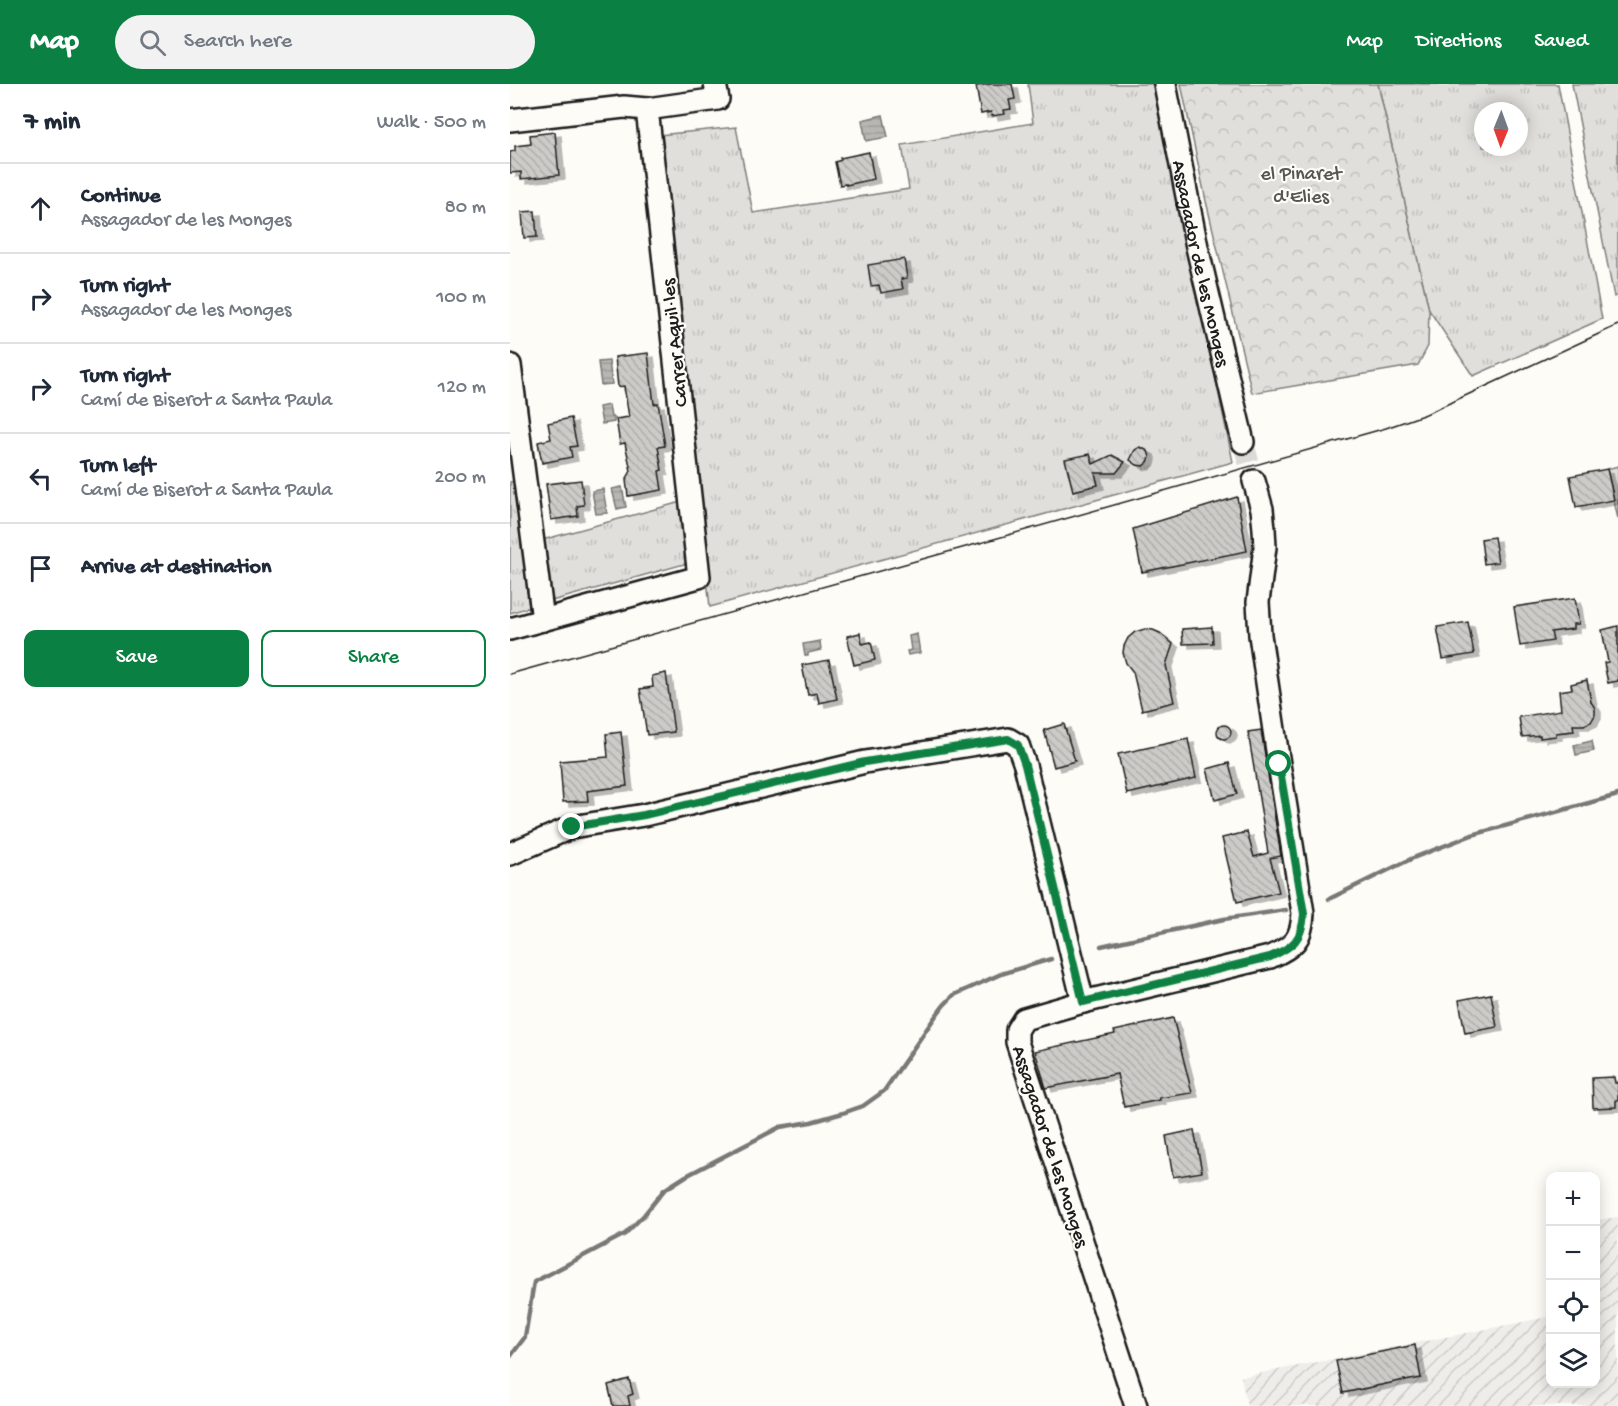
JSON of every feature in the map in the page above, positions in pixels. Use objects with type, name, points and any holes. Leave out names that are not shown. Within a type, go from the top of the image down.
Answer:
[{"type":"street","points":[[510,120],[624,107],[647,109],[718,99],[716,84]]},
{"type":"street","name":"Assagador de les Monges","points":[[1165,84],[1197,247],[1243,442]]},
{"type":"street","name":"Carrer Aquil·les","points":[[543,620],[699,577],[647,109]]},
{"type":"street","points":[[510,365],[543,620],[510,629]]},
{"type":"street","name":"Assagador de les Monges","points":[[1136,1406],[1017,1042],[1017,1030],[1024,1019],[1083,1002],[1270,957],[1294,943],[1301,931],[1304,914],[1260,635],[1258,602],[1264,529],[1262,508],[1254,481]]},
{"type":"street","points":[[510,854],[572,827],[644,815],[865,762],[1008,739],[1018,745],[1025,765],[1083,1002]]},
{"type":"shaded area","points":[[883,115],[888,137],[866,141],[862,120]]},
{"type":"shaded area","points":[[609,361],[612,384],[601,385],[598,362]]},
{"type":"shaded area","points":[[609,405],[614,422],[602,424],[599,407]]},
{"type":"shaded area","points":[[622,487],[626,507],[617,509],[612,489]]},
{"type":"shaded area","points":[[603,489],[607,513],[596,514],[592,491]]},
{"type":"shaded area","points":[[917,634],[920,653],[908,655],[907,651],[911,650],[909,636]]},
{"type":"shaded area","points":[[820,641],[821,650],[805,656],[803,644]]},
{"type":"shaded area","points":[[1592,741],[1594,751],[1576,755],[1574,745]]},
{"type":"shaded area","points":[[1618,1217],[1618,1406],[1247,1406],[1241,1377],[1546,1317],[1546,1388],[1600,1388],[1600,1219]]},
{"type":"green space","points":[[1028,84],[1154,84],[1233,462],[710,607],[659,135],[736,127],[753,213],[909,189],[902,145],[1033,123]]},
{"type":"green space","name":"el Pinaret d'Elies","points":[[1181,84],[1378,84],[1429,310],[1428,346],[1418,365],[1252,393],[1206,201]]},
{"type":"green space","points":[[1378,84],[1558,84],[1602,319],[1473,376],[1429,310]]},
{"type":"green space","points":[[1572,84],[1618,84],[1618,295],[1614,297]]},
{"type":"green space","points":[[1618,466],[1618,519],[1607,469]]},
{"type":"green space","points":[[516,481],[529,607],[510,613],[510,482]]},
{"type":"green space","points":[[681,502],[688,563],[548,602],[542,540]]},
{"type":"building","points":[[1012,84],[1015,99],[1009,100],[1011,109],[1004,110],[1005,114],[992,116],[991,112],[981,114],[976,86]]},
{"type":"building","points":[[555,132],[559,175],[521,179],[521,172],[510,173],[510,152],[515,151],[515,146],[531,144],[530,135]]},
{"type":"building","points":[[869,152],[874,179],[840,185],[835,162],[841,160],[840,158]]},
{"type":"building","points":[[535,211],[537,237],[524,238],[522,212]]},
{"type":"building","points":[[904,259],[907,278],[901,279],[903,289],[881,293],[879,285],[871,286],[868,265]]},
{"type":"building","points":[[648,353],[654,404],[658,403],[665,446],[658,447],[662,470],[659,471],[662,490],[628,496],[626,480],[631,471],[625,443],[620,444],[616,419],[629,417],[624,386],[618,387],[615,357]]},
{"type":"building","points":[[571,418],[577,446],[570,447],[572,457],[542,463],[538,442],[551,439],[548,423]]},
{"type":"building","points":[[1140,447],[1148,451],[1150,457],[1143,466],[1130,460],[1135,450]]},
{"type":"building","points":[[1090,454],[1093,464],[1112,455],[1125,462],[1116,473],[1095,473],[1098,485],[1073,491],[1065,459]]},
{"type":"building","points":[[1607,469],[1614,500],[1576,507],[1570,476]]},
{"type":"building","points":[[581,480],[584,505],[577,506],[578,516],[551,520],[546,484]]},
{"type":"building","points":[[1237,497],[1247,551],[1142,572],[1133,529]]},
{"type":"building","points":[[1494,537],[1498,562],[1484,564],[1481,539]]},
{"type":"building","points":[[1575,598],[1579,624],[1573,624],[1573,629],[1551,632],[1553,641],[1520,646],[1514,607]]},
{"type":"building","points":[[1468,622],[1474,654],[1443,659],[1437,627]]},
{"type":"building","points":[[1618,626],[1618,681],[1608,683],[1604,663],[1608,662],[1602,630]]},
{"type":"building","points":[[1212,627],[1213,643],[1183,644],[1182,629]]},
{"type":"building","points":[[1145,629],[1160,633],[1173,644],[1166,665],[1174,702],[1142,710],[1133,672],[1126,663],[1123,653],[1128,638],[1135,632]]},
{"type":"building","points":[[860,633],[862,644],[871,642],[875,660],[854,665],[847,636]]},
{"type":"building","points":[[829,660],[837,699],[819,703],[817,693],[808,695],[802,665]]},
{"type":"building","points":[[666,673],[674,732],[647,735],[640,689],[653,687],[652,676]]},
{"type":"building","points":[[1587,680],[1591,702],[1595,708],[1595,715],[1591,722],[1584,725],[1573,725],[1574,731],[1556,733],[1556,736],[1522,737],[1519,717],[1561,710],[1559,691],[1572,689],[1571,684]]},
{"type":"building","points":[[1064,724],[1075,761],[1054,767],[1044,730]]},
{"type":"building","points":[[1224,725],[1229,727],[1231,732],[1229,737],[1224,739],[1219,737],[1217,732],[1219,727]]},
{"type":"building","points":[[1261,730],[1281,856],[1270,858],[1279,892],[1237,902],[1222,838],[1247,832],[1254,857],[1268,853],[1248,732]]},
{"type":"building","points":[[621,732],[627,786],[587,791],[588,801],[563,802],[560,761],[608,757],[606,734]]},
{"type":"building","points":[[1188,739],[1196,778],[1127,794],[1118,754]]},
{"type":"building","points":[[1229,763],[1237,794],[1215,800],[1207,769]]},
{"type":"building","points":[[1491,994],[1497,1027],[1465,1033],[1459,1000]]},
{"type":"building","points":[[1173,1018],[1192,1093],[1124,1107],[1117,1074],[1046,1088],[1035,1051],[1115,1034],[1114,1031]]},
{"type":"building","points":[[1614,1077],[1615,1083],[1618,1083],[1616,1107],[1593,1108],[1592,1078]]},
{"type":"building","points":[[1194,1130],[1202,1172],[1173,1177],[1166,1136]]},
{"type":"building","points":[[1415,1345],[1421,1378],[1343,1393],[1336,1361]]},
{"type":"building","points":[[629,1379],[633,1394],[628,1396],[630,1406],[613,1406],[608,1385]]},
{"type":"waterway","points":[[1329,899],[1413,858],[1472,835],[1618,795]]},
{"type":"waterway","points":[[1101,946],[1224,919],[1286,910]]},
{"type":"waterway","points":[[510,1357],[525,1337],[534,1282],[625,1234],[664,1190],[686,1176],[780,1127],[811,1122],[863,1106],[884,1091],[935,1017],[954,995],[1001,974],[1051,959]]},
{"type":"tunnel","points":[[1243,442],[1254,481]]},
{"type":"tram line","points":[[510,674],[1386,428],[1426,414],[1618,325]]},
{"type":"route","points":[[572,827],[644,815],[865,762],[1008,739],[1018,745],[1025,765],[1083,1002],[1270,957],[1294,943],[1301,931],[1304,914],[1279,764]]}]
